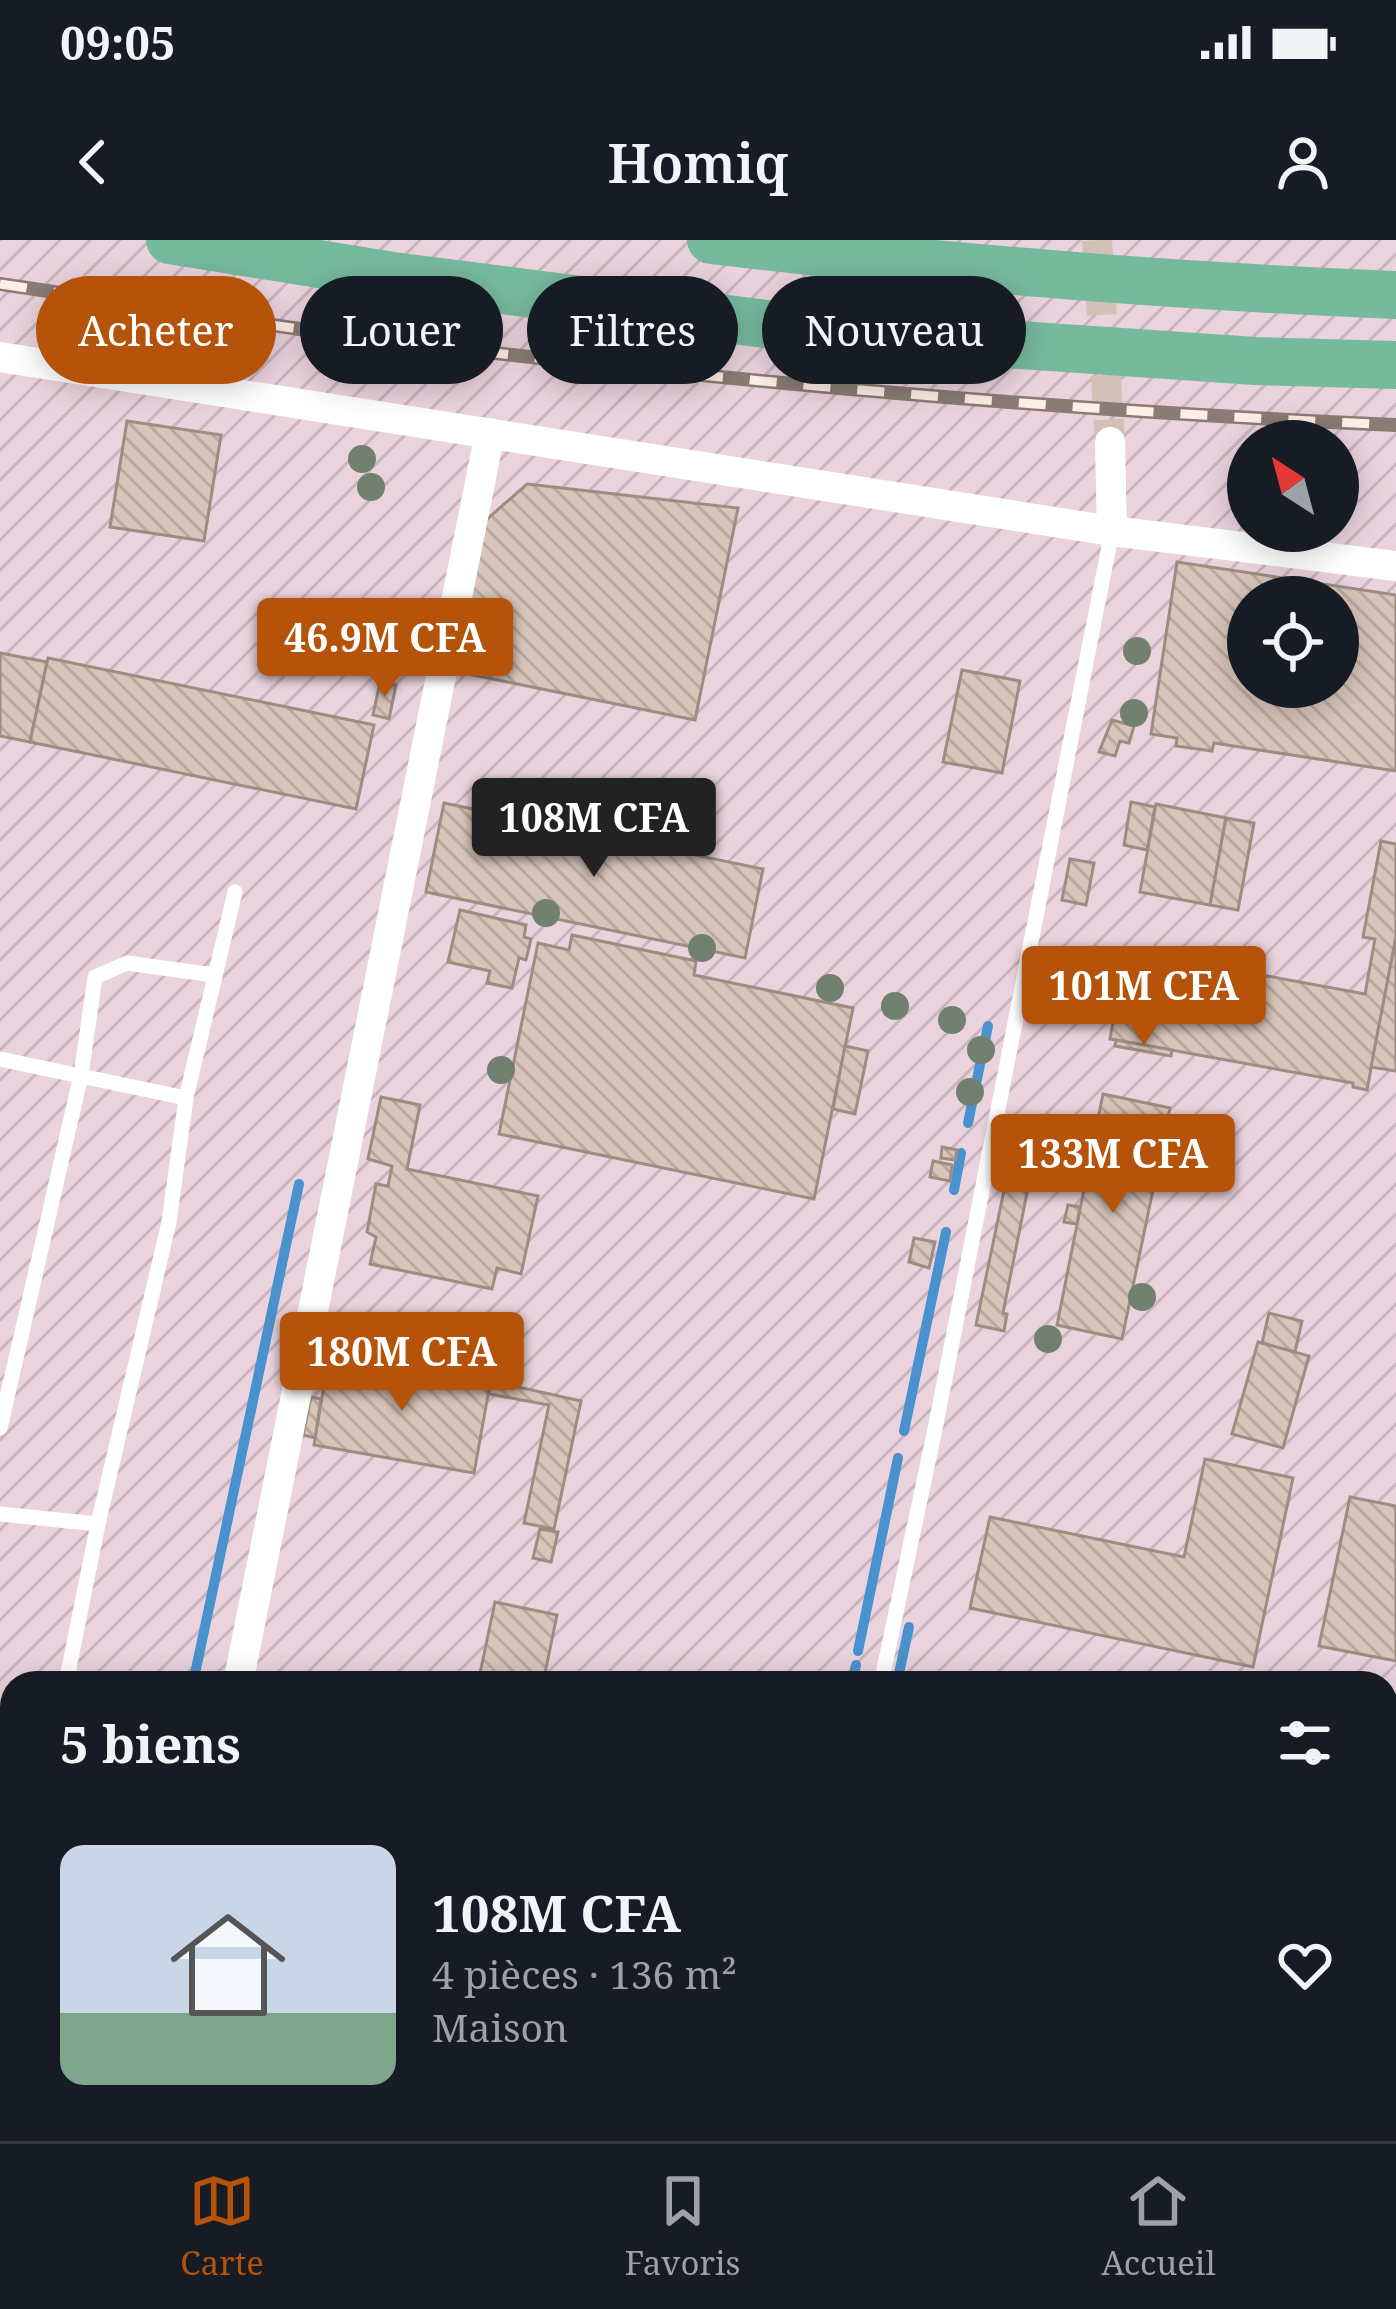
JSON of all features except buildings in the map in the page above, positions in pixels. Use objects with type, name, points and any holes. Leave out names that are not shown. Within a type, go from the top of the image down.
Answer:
[{"type":"highway","points":[[170,240],[393,277],[828,332],[1255,361],[1396,365]]},
{"type":"highway","points":[[711,240],[1200,286],[1396,295]]},
{"type":"street","points":[[0,357],[1112,531],[1396,566]]},
{"type":"street","points":[[240,1671],[490,433]]},
{"type":"street","points":[[1110,442],[1112,531]]},
{"type":"lane","points":[[884,1671],[1112,531]]},
{"type":"lane","points":[[68,1671],[169,1222],[186,1098],[235,892]]},
{"type":"lane","points":[[0,1428],[81,1075],[95,977],[127,963],[214,975]]},
{"type":"lane","points":[[0,1059],[186,1098]]},
{"type":"lane","points":[[0,1514],[98,1524]]},
{"type":"shaded area","points":[[0,240],[1396,240],[1396,1671],[0,1671]]},
{"type":"waterway","points":[[968,1123],[988,1026]]},
{"type":"waterway","points":[[954,1190],[961,1153]]},
{"type":"waterway","points":[[196,1671],[299,1184]]},
{"type":"waterway","points":[[904,1431],[946,1232]]},
{"type":"waterway","points":[[858,1651],[898,1458]]},
{"type":"waterway","points":[[900,1671],[909,1627]]},
{"type":"waterway","points":[[855,1671],[856,1665]]},
{"type":"tunnel","points":[[1097,240],[1110,442]]},
{"type":"railway","points":[[0,284],[308,330],[612,366],[1004,402],[1396,425]]}]
